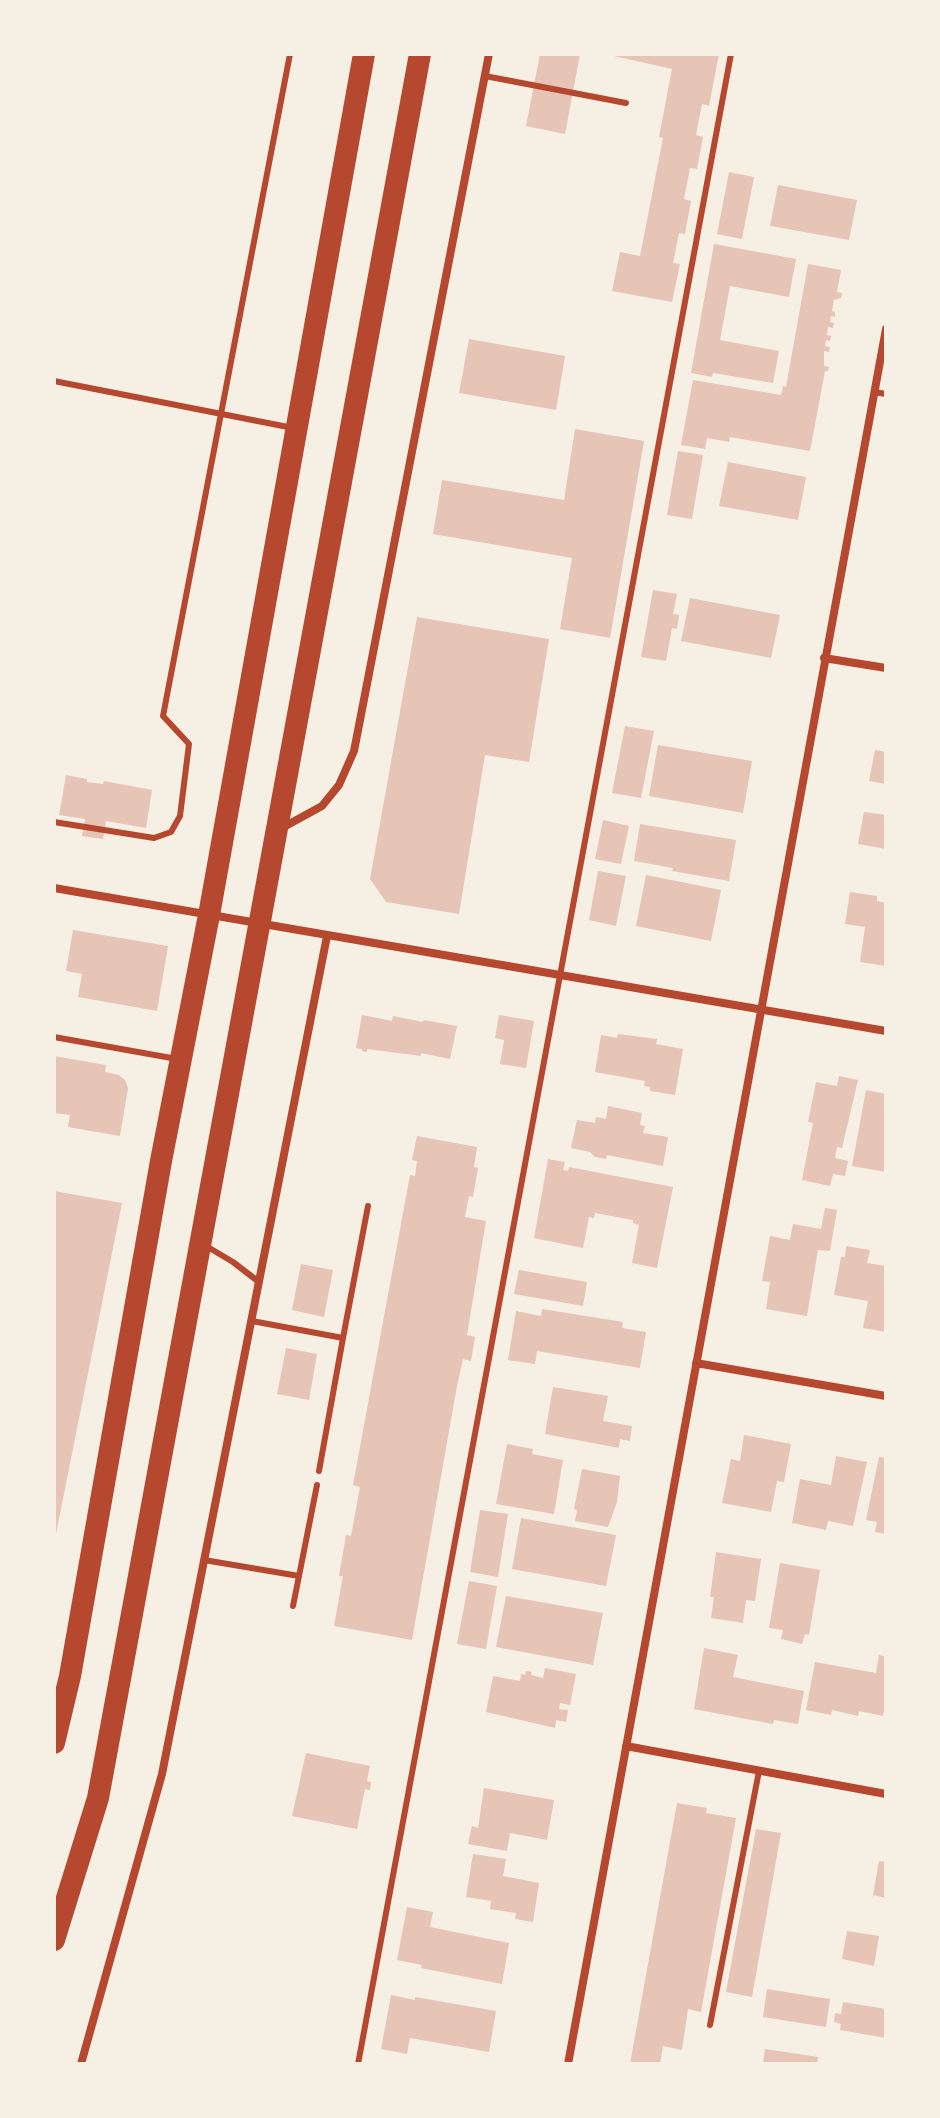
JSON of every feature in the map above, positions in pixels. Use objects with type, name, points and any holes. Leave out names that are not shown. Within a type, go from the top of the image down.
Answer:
[{"type":"highway","points":[[54,1743],[70,1676],[363,54]]},
{"type":"highway","points":[[54,1940],[98,1798],[420,54]]},
{"type":"street","points":[[275,831],[322,806],[339,785],[354,751],[489,54]]},
{"type":"street","points":[[568,2064],[886,329]]},
{"type":"street","points":[[824,658],[886,668]]},
{"type":"street","points":[[54,888],[886,1031]]},
{"type":"street","points":[[81,2064],[162,1774],[327,936]]},
{"type":"street","points":[[696,1363],[886,1396]]},
{"type":"street","points":[[626,1746],[886,1794]]},
{"type":"lane","points":[[54,822],[154,838],[171,832],[180,816],[189,744],[163,716],[290,54]]},
{"type":"lane","points":[[358,2064],[731,54]]},
{"type":"lane","points":[[485,76],[626,103]]},
{"type":"lane","points":[[54,381],[296,429]]},
{"type":"lane","points":[[874,392],[886,394]]},
{"type":"lane","points":[[54,1037],[181,1060]]},
{"type":"lane","points":[[319,1471],[368,1206]]},
{"type":"lane","points":[[199,1243],[233,1262],[259,1282]]},
{"type":"lane","points":[[252,1321],[343,1338]]},
{"type":"lane","points":[[293,1606],[317,1485]]},
{"type":"lane","points":[[204,1560],[299,1576]]},
{"type":"lane","points":[[710,2025],[759,1771]]},
{"type":"building","points":[[540,54],[580,54],[565,134],[526,126]]},
{"type":"building","points":[[605,54],[719,54],[709,106],[702,104],[696,135],[703,137],[697,169],[690,168],[684,199],[691,201],[685,234],[679,233],[673,263],[680,264],[672,302],[612,291],[620,252],[640,256],[663,138],[659,137],[672,69]]},
{"type":"building","points":[[729,172],[754,177],[742,239],[717,234]]},
{"type":"building","points":[[778,185],[857,200],[849,240],[770,226]]},
{"type":"building","points":[[714,244],[796,259],[789,297],[730,286],[720,340],[779,351],[773,383],[713,373],[712,377],[691,373]]},
{"type":"building","points":[[808,264],[841,270],[837,292],[842,293],[841,298],[834,300],[832,311],[835,317],[831,316],[830,322],[834,323],[833,328],[828,327],[827,335],[831,336],[825,346],[830,347],[829,352],[824,351],[824,366],[829,367],[825,371],[810,451],[730,437],[729,442],[707,438],[705,449],[681,445],[693,380],[781,395],[783,386],[786,387]]},
{"type":"building","points":[[469,339],[565,356],[556,410],[459,393]]},
{"type":"building","points":[[575,429],[644,441],[610,638],[560,629],[572,558],[433,534],[442,480],[564,500]]},
{"type":"building","points":[[678,451],[703,455],[692,519],[667,515]]},
{"type":"building","points":[[728,462],[806,477],[798,520],[719,506]]},
{"type":"building","points":[[653,590],[677,594],[673,614],[679,615],[677,629],[672,628],[666,661],[641,657]]},
{"type":"building","points":[[690,598],[780,615],[771,658],[681,641]]},
{"type":"building","points":[[417,617],[549,639],[529,762],[485,755],[459,914],[386,902],[370,879]]},
{"type":"building","points":[[625,726],[654,731],[641,798],[612,793]]},
{"type":"building","points":[[658,745],[752,761],[743,813],[649,796]]},
{"type":"building","points":[[875,750],[886,752],[886,784],[869,781]]},
{"type":"building","points":[[66,775],[87,779],[87,782],[103,784],[104,781],[152,790],[146,828],[106,821],[103,839],[82,836],[85,819],[59,815]]},
{"type":"building","points":[[864,812],[886,815],[886,849],[858,844]]},
{"type":"building","points":[[603,820],[629,826],[621,864],[595,859]]},
{"type":"building","points":[[640,824],[736,840],[729,881],[634,861]]},
{"type":"building","points":[[598,871],[626,876],[616,926],[589,920]]},
{"type":"building","points":[[646,875],[721,890],[711,941],[636,926]]},
{"type":"building","points":[[850,892],[877,896],[877,901],[886,903],[886,966],[860,962],[865,927],[845,924]]},
{"type":"building","points":[[73,930],[168,946],[157,1011],[78,997],[82,974],[66,971]]},
{"type":"building","points":[[362,1015],[392,1021],[393,1016],[457,1026],[450,1059],[421,1053],[421,1056],[367,1049],[367,1052],[356,1048]]},
{"type":"building","points":[[499,1015],[534,1021],[526,1068],[500,1064],[504,1040],[495,1038]]},
{"type":"building","points":[[618,1034],[657,1039],[656,1044],[683,1049],[675,1095],[650,1091],[650,1087],[644,1086],[645,1081],[595,1072],[601,1035],[617,1038]]},
{"type":"building","points":[[54,1056],[106,1065],[105,1072],[119,1075],[125,1080],[128,1088],[120,1136],[68,1127],[70,1115],[54,1113]]},
{"type":"building","points":[[839,1076],[858,1080],[842,1148],[837,1147],[835,1158],[848,1161],[845,1176],[833,1174],[830,1186],[802,1180],[813,1123],[808,1122],[816,1082],[837,1086]]},
{"type":"building","points":[[866,1090],[886,1094],[886,1172],[852,1166]]},
{"type":"building","points":[[608,1106],[642,1113],[640,1125],[645,1126],[643,1133],[668,1137],[663,1166],[607,1155],[606,1159],[595,1157],[590,1152],[571,1148],[577,1120],[595,1123],[596,1117],[606,1119]]},
{"type":"building","points":[[417,1136],[477,1147],[474,1167],[478,1168],[473,1197],[469,1196],[465,1217],[486,1221],[467,1335],[475,1337],[471,1361],[463,1359],[457,1386],[412,1640],[334,1626],[346,1535],[351,1536],[360,1487],[353,1485],[410,1175],[415,1176],[417,1161],[412,1160]]},
{"type":"building","points":[[548,1159],[565,1162],[563,1170],[568,1171],[569,1167],[673,1187],[657,1268],[632,1263],[639,1225],[633,1220],[595,1213],[594,1218],[589,1217],[583,1248],[534,1238]]},
{"type":"building","points":[[54,1191],[122,1203],[55,1539],[54,1539]]},
{"type":"building","points":[[825,1208],[837,1210],[830,1251],[818,1250],[807,1316],[766,1309],[770,1282],[762,1281],[770,1236],[790,1240],[793,1224],[821,1229]]},
{"type":"building","points":[[846,1246],[870,1250],[867,1263],[886,1266],[886,1332],[863,1328],[868,1301],[834,1295]]},
{"type":"building","points":[[301,1264],[333,1270],[324,1317],[292,1310]]},
{"type":"building","points":[[519,1270],[587,1282],[583,1306],[514,1294]]},
{"type":"building","points":[[542,1309],[623,1322],[622,1328],[646,1332],[640,1368],[537,1351],[535,1364],[508,1360],[516,1311],[541,1316]]},
{"type":"building","points":[[286,1348],[317,1354],[309,1400],[277,1394]]},
{"type":"building","points":[[553,1387],[608,1396],[603,1421],[632,1426],[630,1441],[620,1439],[619,1448],[545,1434]]},
{"type":"building","points":[[744,1435],[791,1444],[784,1482],[777,1481],[771,1512],[722,1503],[731,1459],[740,1461]]},
{"type":"building","points":[[507,1444],[533,1449],[532,1454],[563,1460],[554,1514],[496,1504]]},
{"type":"building","points":[[836,1456],[867,1462],[853,1526],[828,1521],[826,1530],[792,1523],[800,1479],[831,1485]]},
{"type":"building","points":[[879,1457],[886,1458],[886,1534],[875,1532],[877,1522],[866,1520]]},
{"type":"building","points":[[582,1469],[620,1476],[617,1502],[608,1527],[575,1521],[577,1510],[574,1509]]},
{"type":"building","points":[[480,1510],[508,1514],[498,1577],[470,1572]]},
{"type":"building","points":[[521,1518],[616,1535],[606,1586],[512,1569]]},
{"type":"building","points":[[716,1552],[761,1559],[755,1601],[746,1600],[743,1623],[711,1618],[714,1597],[710,1597]]},
{"type":"building","points":[[780,1563],[820,1570],[809,1635],[805,1634],[802,1644],[781,1639],[783,1630],[769,1628]]},
{"type":"building","points":[[469,1581],[497,1586],[486,1649],[457,1644]]},
{"type":"building","points":[[506,1596],[603,1613],[593,1665],[496,1647]]},
{"type":"building","points":[[704,1648],[738,1655],[733,1677],[804,1691],[798,1724],[774,1720],[773,1724],[694,1709]]},
{"type":"building","points":[[879,1655],[886,1657],[883,1716],[859,1711],[858,1716],[832,1710],[831,1715],[806,1710],[815,1662],[876,1673]]},
{"type":"building","points":[[545,1668],[576,1674],[570,1705],[560,1703],[559,1709],[568,1710],[566,1722],[556,1720],[555,1728],[486,1712],[493,1676],[520,1681],[521,1674],[525,1675],[526,1671],[543,1678]]},
{"type":"building","points":[[306,1753],[370,1766],[367,1781],[371,1782],[370,1790],[365,1789],[357,1829],[292,1816]]},
{"type":"building","points":[[484,1788],[554,1800],[547,1840],[510,1833],[507,1851],[468,1844],[472,1826],[478,1828]]},
{"type":"building","points":[[677,1803],[707,1808],[706,1813],[736,1818],[701,2012],[688,2009],[682,2050],[663,2046],[660,2064],[630,2064]]},
{"type":"building","points":[[756,1829],[781,1833],[752,1997],[726,1992]]},
{"type":"building","points":[[473,1854],[506,1859],[503,1876],[539,1883],[533,1922],[515,1919],[516,1913],[490,1909],[491,1901],[466,1897]]},
{"type":"building","points":[[879,1861],[886,1862],[886,1898],[873,1895]]},
{"type":"building","points":[[407,1907],[433,1912],[430,1927],[509,1943],[502,1984],[421,1968],[422,1965],[397,1960]]},
{"type":"building","points":[[847,1931],[879,1936],[874,1966],[842,1959]]},
{"type":"building","points":[[767,1989],[830,1999],[826,2027],[763,2017]]},
{"type":"building","points":[[391,1995],[496,2011],[489,2052],[410,2038],[407,2054],[381,2049]]},
{"type":"building","points":[[843,2002],[886,2009],[886,2038],[840,2030],[841,2024],[834,2022],[835,2013],[841,2014]]},
{"type":"building","points":[[765,2049],[818,2057],[817,2064],[763,2064]]}]
